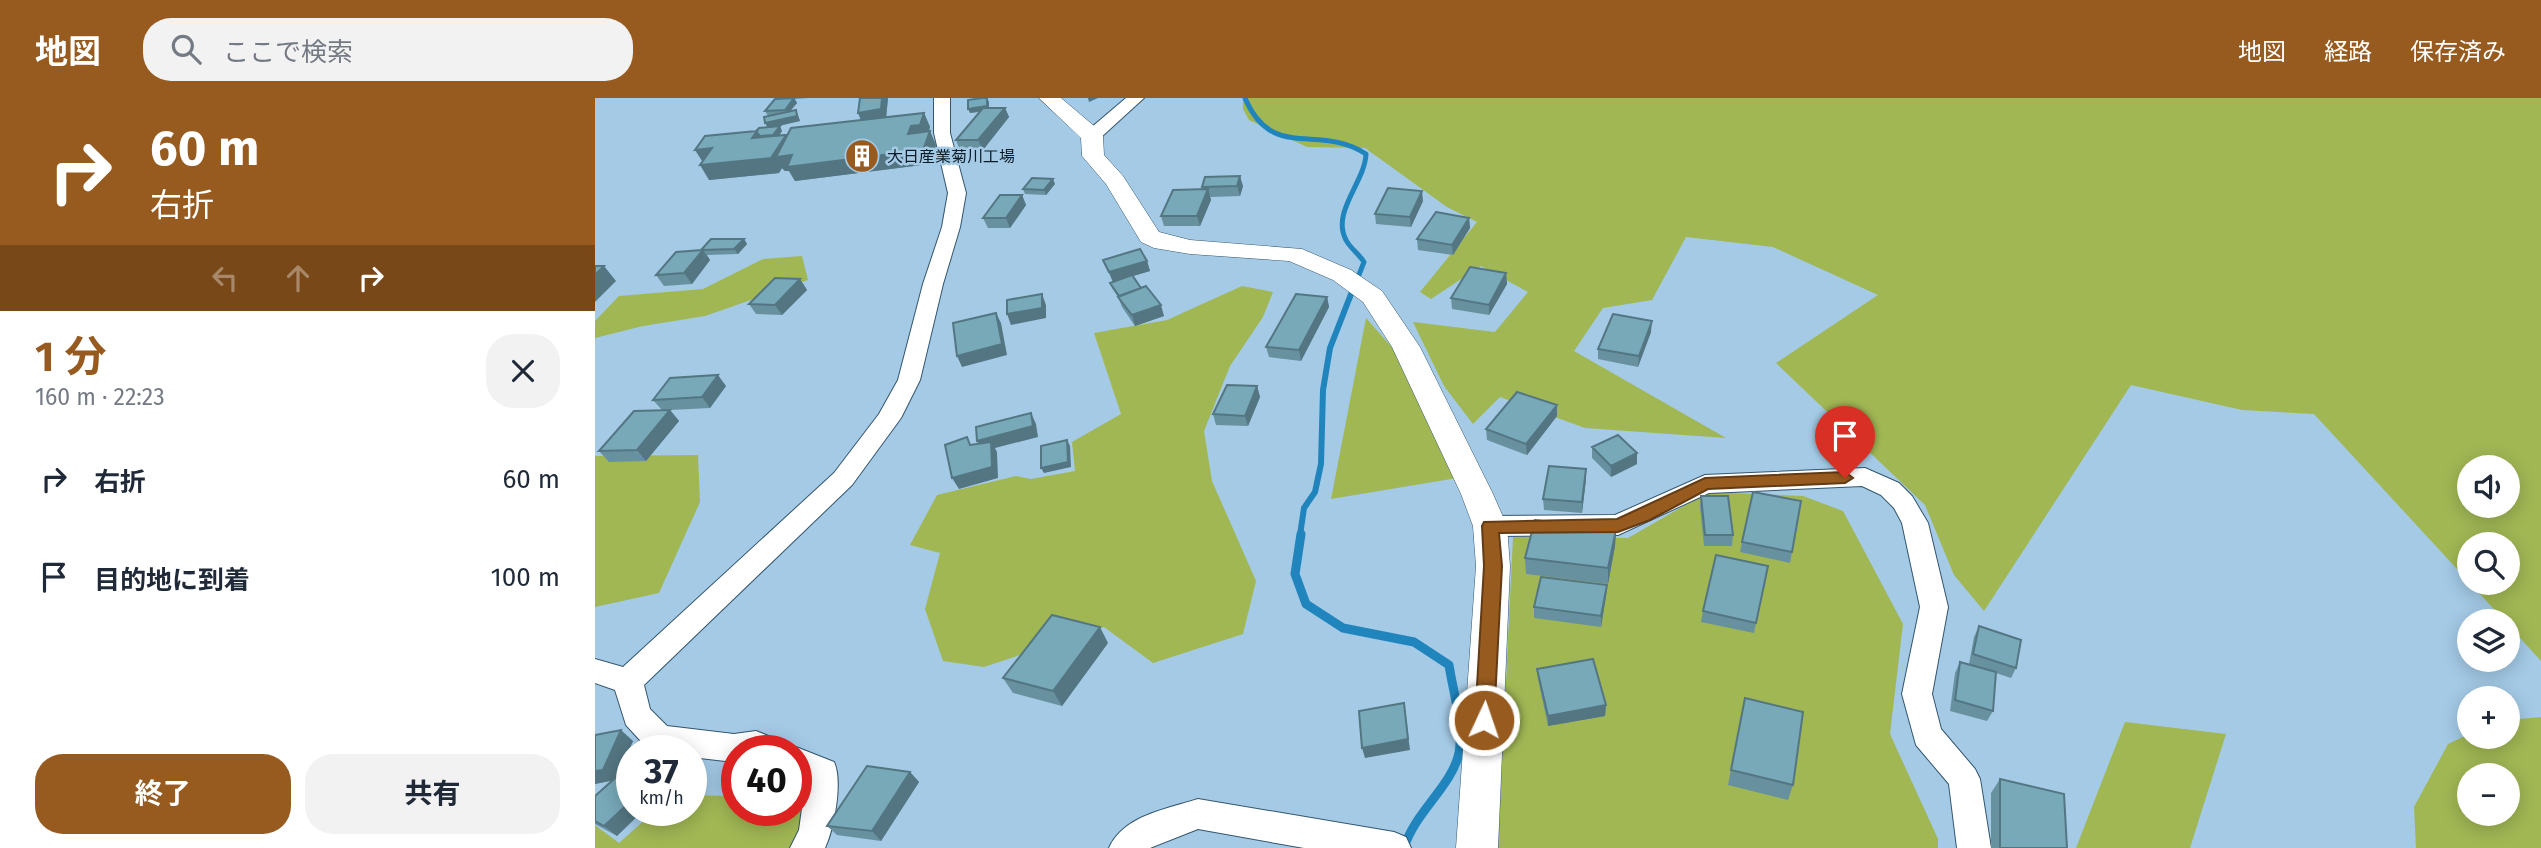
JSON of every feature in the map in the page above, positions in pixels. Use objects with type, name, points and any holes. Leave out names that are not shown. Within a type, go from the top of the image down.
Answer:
[{"type":"street","points":[[628,681],[843,480],[890,418],[909,380],[933,284],[951,228],[957,193],[942,133],[942,98]]},
{"type":"street","points":[[1049,98],[1092,136],[1093,156],[1115,181],[1150,237],[1163,243],[1190,247],[1293,254],[1342,275],[1373,297],[1406,347],[1490,526],[1493,566],[1477,848]]},
{"type":"street","points":[[1092,136],[1136,98]]},
{"type":"street","points":[[1490,526],[1618,525],[1705,484],[1865,477],[1890,489],[1903,502],[1915,523],[1934,607],[1917,694],[1927,734],[1963,779],[1974,848]]},
{"type":"street","points":[[595,671],[628,681]]},
{"type":"street","points":[[628,681],[637,716],[659,738],[721,746]]},
{"type":"street","points":[[807,848],[815,834],[823,772],[812,768]]},
{"type":"street","points":[[1126,848],[1143,833],[1198,814],[1394,848]]},
{"type":"green space","points":[[1243,98],[2541,98],[2541,661],[2520,638],[2520,609],[2494,609],[2481,595],[2520,595],[2520,532],[2457,532],[2457,569],[2314,414],[2242,410],[2131,385],[1984,611],[1954,575],[1925,505],[1776,363],[1878,295],[1773,247],[1686,237],[1652,300],[1603,308],[1574,351],[1726,438],[1585,428],[1500,397],[1473,424],[1444,386],[1413,322],[1495,332],[1528,292],[1481,266],[1431,299],[1420,292],[1477,222],[1447,207],[1365,148],[1307,147],[1249,120],[1243,109]]},
{"type":"green space","points":[[802,256],[808,280],[705,316],[643,326],[595,338],[595,321],[619,296],[703,289],[763,259]]},
{"type":"green space","points":[[1242,286],[1273,292],[1263,317],[1230,366],[1204,431],[1212,481],[1256,581],[1243,634],[1153,663],[1104,627],[984,667],[943,661],[925,609],[940,553],[910,545],[937,495],[1016,476],[1031,479],[1075,471],[1072,442],[1121,414],[1094,333],[1167,320]]},
{"type":"green space","points":[[1366,318],[1397,353],[1457,478],[1331,499]]},
{"type":"green space","points":[[698,455],[700,502],[659,593],[595,607],[595,456]]},
{"type":"green space","points":[[1708,492],[1803,496],[1843,511],[1903,624],[1890,734],[1938,839],[1938,848],[1498,848],[1513,537],[1628,538]]},
{"type":"green space","points":[[2541,717],[2541,848],[2416,848],[2414,807],[2448,744],[2457,740],[2457,749],[2520,749],[2520,719]]},
{"type":"green space","points":[[2125,722],[2226,734],[2190,848],[2076,848]]},
{"type":"green space","points":[[812,788],[817,798],[812,810]]},
{"type":"green space","points":[[707,795],[721,796],[721,826],[805,826],[796,848],[595,848],[595,825],[619,843],[638,826],[707,826]]},
{"type":"building","points":[[794,98],[785,110],[765,111],[775,99]]},
{"type":"building","points":[[860,98],[882,98],[881,109],[858,113]]},
{"type":"building","points":[[987,98],[987,106],[968,109],[968,100]]},
{"type":"building","points":[[983,108],[1005,108],[978,140],[956,140]]},
{"type":"building","points":[[796,110],[797,116],[765,123],[764,117]]},
{"type":"building","points":[[924,113],[920,125],[911,126],[908,134],[930,131],[923,150],[787,167],[792,155],[776,157],[791,128]]},
{"type":"building","points":[[780,126],[773,135],[760,136],[756,131],[759,128]]},
{"type":"building","points":[[757,131],[752,138],[786,135],[771,158],[700,165],[712,148],[695,150],[705,136]]},
{"type":"building","points":[[1240,176],[1237,186],[1202,187],[1205,177]]},
{"type":"building","points":[[1032,178],[1053,179],[1044,190],[1023,189]]},
{"type":"building","points":[[1388,188],[1422,191],[1410,217],[1375,214]]},
{"type":"building","points":[[1208,189],[1197,216],[1161,216],[1173,190]]},
{"type":"building","points":[[1000,195],[1022,195],[1006,218],[983,218]]},
{"type":"building","points":[[1436,212],[1469,218],[1452,245],[1417,239]]},
{"type":"building","points":[[711,239],[744,239],[734,249],[701,250]]},
{"type":"building","points":[[1140,249],[1147,261],[1109,272],[1103,260]]},
{"type":"building","points":[[703,250],[684,273],[656,275],[676,252]]},
{"type":"building","points":[[595,266],[604,266],[595,275]]},
{"type":"building","points":[[1470,267],[1506,273],[1489,305],[1451,298]]},
{"type":"building","points":[[1132,275],[1141,288],[1119,296],[1110,283]]},
{"type":"building","points":[[775,278],[800,279],[775,305],[749,304]]},
{"type":"building","points":[[1146,286],[1161,305],[1132,315],[1118,297]]},
{"type":"building","points":[[1042,294],[1042,308],[1007,314],[1007,300]]},
{"type":"building","points":[[1296,294],[1327,297],[1299,350],[1266,347]]},
{"type":"building","points":[[996,313],[1002,344],[957,356],[953,323]]},
{"type":"building","points":[[1613,314],[1652,321],[1639,356],[1598,349]]},
{"type":"building","points":[[718,375],[702,397],[653,400],[670,378]]},
{"type":"building","points":[[1227,385],[1257,386],[1245,416],[1213,414]]},
{"type":"building","points":[[1517,392],[1557,405],[1526,444],[1486,429]]},
{"type":"building","points":[[670,410],[637,450],[599,451],[634,411]]},
{"type":"building","points":[[1031,413],[1033,426],[977,441],[976,427]]},
{"type":"building","points":[[1618,435],[1637,453],[1611,466],[1592,447]]},
{"type":"building","points":[[967,437],[970,445],[991,442],[992,467],[952,478],[945,445]]},
{"type":"building","points":[[1067,440],[1068,462],[1041,468],[1041,446]]},
{"type":"building","points":[[1549,466],[1586,469],[1582,502],[1543,499]]},
{"type":"building","points":[[1753,492],[1801,501],[1792,552],[1742,542]]},
{"type":"building","points":[[1701,496],[1728,496],[1733,535],[1705,535]]},
{"type":"building","points":[[1535,520],[1616,530],[1608,568],[1525,558]]},
{"type":"building","points":[[1716,555],[1768,566],[1756,623],[1703,611]]},
{"type":"building","points":[[1541,577],[1607,585],[1601,616],[1534,607]]},
{"type":"building","points":[[1052,615],[1100,627],[1053,691],[1003,678]]},
{"type":"building","points":[[1979,626],[2021,640],[2016,668],[1973,654]]},
{"type":"building","points":[[1593,659],[1606,705],[1548,716],[1537,669]]},
{"type":"building","points":[[1960,662],[1996,672],[1993,711],[1955,700]]},
{"type":"building","points":[[1745,698],[1803,712],[1793,785],[1731,770]]},
{"type":"building","points":[[1404,703],[1408,739],[1362,748],[1359,711]]},
{"type":"building","points":[[621,730],[616,735],[616,741],[603,770],[595,771],[595,735]]},
{"type":"building","points":[[867,766],[910,772],[872,831],[827,826]]},
{"type":"building","points":[[616,777],[616,815],[604,826],[595,821],[595,796]]},
{"type":"building","points":[[2000,779],[2064,794],[2067,848],[2000,848]]},
{"type":"waterway","points":[[1245,98],[1256,118],[1283,136],[1331,141],[1348,145],[1366,154],[1343,219],[1346,240],[1364,262],[1353,290]]},
{"type":"waterway","points":[[1300,535],[1304,508],[1315,492],[1321,464],[1323,390],[1330,348],[1353,289]]},
{"type":"waterway","points":[[1301,534],[1295,574],[1306,604],[1343,628],[1414,642],[1449,665],[1459,720],[1459,753],[1449,777],[1416,823],[1404,848]]},
{"type":"place","name":"大日産業菊川工場","points":[[862,156]]},
{"type":"route","points":[[1484,720],[1493,566],[1490,526],[1618,525],[1705,484],[1845,478]]}]
